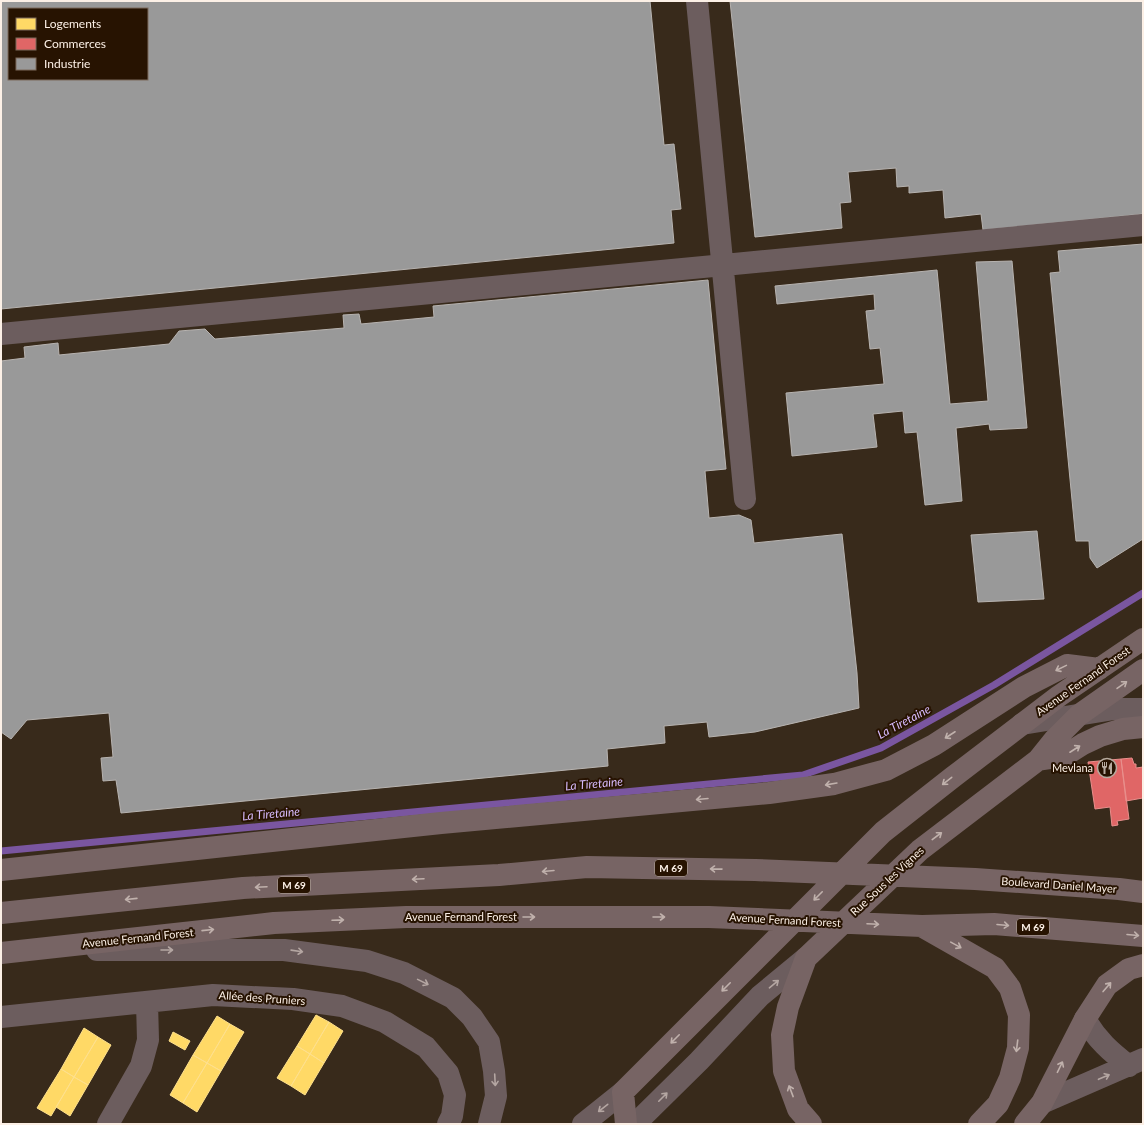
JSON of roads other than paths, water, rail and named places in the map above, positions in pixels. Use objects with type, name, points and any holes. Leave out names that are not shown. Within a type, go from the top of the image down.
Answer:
[{"type":"main road","name":"Avenue Fernand Forest","points":[[1022,724],[1143,639]]},
{"type":"main road","points":[[1,870],[441,823],[769,793],[834,784],[886,770],[934,745],[1024,687],[1067,665],[1099,669]]},
{"type":"main road","points":[[1079,715],[1143,670]]},
{"type":"main road","name":"Rue Sous les Vignes","points":[[806,958],[920,850],[1038,760],[1054,740],[1079,715]]},
{"type":"main road","points":[[626,1124],[623,1092],[883,832],[953,776],[1022,724]]},
{"type":"main road","points":[[1038,760],[1064,756],[1082,744],[1123,728],[1143,727]]},
{"type":"main road","name":"Boulevard Daniel Mayer","points":[[1,913],[243,888],[499,875],[587,867],[755,870],[975,879],[1143,892]]},
{"type":"main road","points":[[1119,889],[1143,888]]},
{"type":"main road","name":"Avenue Fernand Forest","points":[[1,953],[281,922],[406,917],[709,917],[922,926]]},
{"type":"main road","name":"M 69","points":[[922,926],[994,924],[1143,936]]},
{"type":"main road","points":[[922,926],[995,968],[1010,988],[1019,1015],[1018,1048],[1010,1078],[998,1104],[979,1124]]},
{"type":"main road","points":[[806,958],[788,1007],[782,1035],[784,1071],[798,1109],[811,1124]]},
{"type":"main road","points":[[1025,1124],[1042,1103],[1085,1019],[1107,986],[1129,969],[1143,965]]},
{"type":"street","points":[[697,1],[745,499]]},
{"type":"street","points":[[1,334],[1143,224]]},
{"type":"street","points":[[1022,724],[1114,709],[1143,709]]},
{"type":"street","points":[[30,950],[284,950],[367,962],[404,972],[453,998],[472,1017],[489,1042],[494,1071],[496,1096],[489,1124]]},
{"type":"street","name":"Rue Sous les Vignes","points":[[635,1124],[700,1061],[760,996],[806,958]]},
{"type":"street","name":"Allée des Pruniers","points":[[1,1017],[213,995],[293,999],[342,1006],[385,1022],[426,1047],[448,1073],[455,1096],[452,1116],[448,1124]]},
{"type":"street","points":[[108,1124],[141,1066],[148,1040],[147,1002]]},
{"type":"street","points":[[1085,1019],[1094,1034],[1110,1050],[1136,1063]]},
{"type":"street","points":[[1042,1103],[1136,1063]]},
{"type":"street","points":[[583,1124],[623,1092]]},
{"type":"waterway","name":"La Tiretaine","points":[[1,851],[803,775],[881,748],[994,685],[1143,593]]},
{"type":"place","name":"Mevlana","points":[[1107,768]]}]
